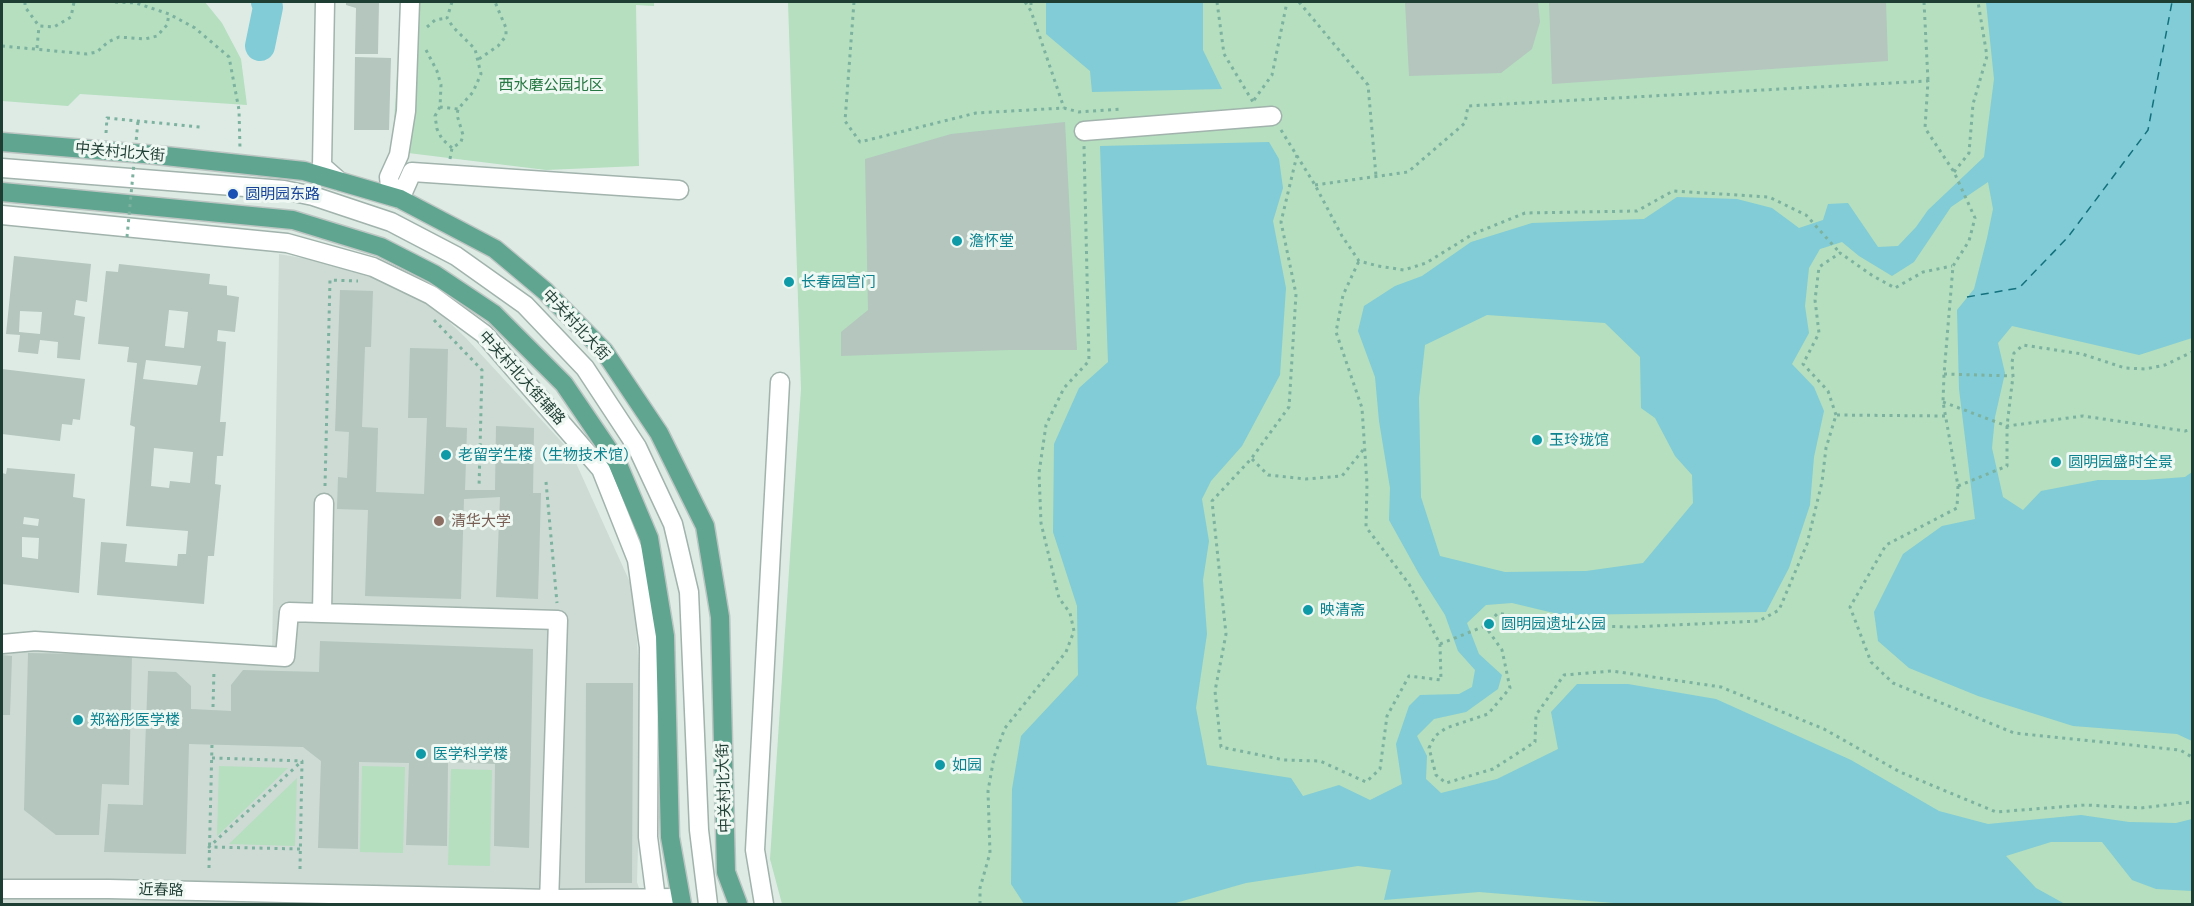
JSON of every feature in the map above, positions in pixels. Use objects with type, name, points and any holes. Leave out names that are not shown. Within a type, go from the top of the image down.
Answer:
[{"type":"main road","name":"中关村北大街","points":[[2,142],[304,171],[396,197],[495,249],[545,291],[604,351],[659,434],[705,526],[720,617],[726,872],[738,904]]},
{"type":"main road","points":[[2,192],[293,220],[381,247],[434,274],[494,314],[564,384],[617,462],[649,538],[665,636],[670,837],[681,901]]},
{"type":"street","points":[[325,2],[322,166],[339,181]]},
{"type":"street","points":[[396,197],[389,177],[399,155],[406,111],[410,2]]},
{"type":"street","points":[[1084,131],[1272,116]]},
{"type":"street","name":"中关村北大街","points":[[2,168],[284,190],[313,196],[391,222],[456,256],[525,305],[585,368],[637,447],[673,524],[689,592],[699,830],[708,904]]},
{"type":"street","points":[[396,197],[412,172],[679,190]]},
{"type":"street","name":"中关村北大街辅路","points":[[2,215],[287,243],[373,267],[431,295],[484,334],[601,469],[637,560],[649,647],[648,837],[657,902]]},
{"type":"street","points":[[764,904],[755,850],[780,382]]},
{"type":"street","points":[[322,613],[324,503]]},
{"type":"street","points":[[2,644],[35,641],[285,657],[289,612],[558,620],[550,902]]},
{"type":"street","name":"近春路","points":[[2,890],[131,889],[550,902],[681,901]]},
{"type":"path","points":[[25,2],[25,7],[39,26],[37,49]]},
{"type":"path","points":[[39,26],[54,27],[71,17],[74,2]]},
{"type":"path","points":[[115,2],[136,3],[170,14],[195,28],[229,57],[239,110],[241,139],[239,164]]},
{"type":"path","points":[[447,18],[452,2]]},
{"type":"path","points":[[479,59],[498,46],[506,36],[506,28],[495,2]]},
{"type":"path","points":[[854,2],[845,121],[860,142],[976,113],[1064,108],[1079,112],[1084,131],[1089,361],[1064,388],[1046,425],[1039,473],[1041,523],[1059,598],[1070,613],[1074,631],[1066,652],[1005,728],[994,757],[988,791],[990,853],[980,888],[980,904]]},
{"type":"path","points":[[1025,2],[1031,11],[1064,108]]},
{"type":"path","points":[[1031,2],[1031,11]]},
{"type":"path","points":[[1218,2],[1224,54],[1253,101],[1272,75],[1287,2]]},
{"type":"path","points":[[1299,2],[1368,85],[1376,176]]},
{"type":"path","points":[[1924,2],[1928,81],[1925,128],[1954,172],[1975,218],[1969,241],[1953,266],[1944,374],[1943,402],[1958,486],[1957,508],[1886,545],[1850,607],[1871,662],[1893,683],[2014,733],[2180,750],[2193,757]]},
{"type":"path","points":[[1954,172],[1969,153],[1973,104],[1986,56],[1978,2]]},
{"type":"path","points":[[2,46],[87,54],[97,52],[108,42],[119,37],[145,39],[157,36],[166,25],[170,14]]},
{"type":"path","points":[[424,33],[428,25],[447,18]]},
{"type":"path","points":[[444,175],[452,148],[461,142],[463,135],[457,115],[458,109],[473,92],[481,74],[475,49],[447,18]]},
{"type":"path","points":[[425,45],[441,85],[440,107],[435,116],[437,129],[442,139],[452,148]]},
{"type":"path","points":[[1315,185],[1408,172],[1465,123],[1468,106],[1928,81]]},
{"type":"path","points":[[440,107],[458,109]]},
{"type":"path","points":[[1272,116],[1359,261],[1378,266],[1404,270],[1426,263],[1473,234],[1525,213],[1637,211],[1673,191],[1769,197],[1806,215],[1840,253],[1872,276],[1895,288],[1923,272],[1953,266]]},
{"type":"path","points":[[107,118],[200,127]]},
{"type":"path","points":[[127,237],[138,121]]},
{"type":"path","points":[[1297,155],[1281,222],[1296,294],[1289,407],[1251,459],[1212,501],[1226,634],[1215,691],[1221,747],[1284,760],[1320,761],[1366,782],[1380,769],[1387,716],[1410,676],[1441,680],[1440,644],[1409,584],[1366,527],[1367,484],[1362,408],[1336,332],[1343,295],[1359,261]]},
{"type":"path","points":[[1440,644],[1485,626],[1498,613],[1555,625],[1632,627],[1759,621],[1779,610],[1807,544],[1822,482],[1826,448],[1836,415],[1828,391],[1803,364],[1819,333],[1815,300],[1820,267],[1840,253]]},
{"type":"path","points":[[324,503],[330,280],[363,282]]},
{"type":"path","points":[[433,319],[482,370],[479,488]]},
{"type":"path","points":[[1958,486],[2007,466],[2007,426],[2013,376],[2012,362],[2014,353],[2023,345],[2082,354],[2125,368],[2145,369],[2165,365],[2193,352]]},
{"type":"path","points":[[1944,374],[2013,376]]},
{"type":"path","points":[[1943,402],[2007,426],[2083,416],[2185,431],[2193,429]]},
{"type":"path","points":[[1836,415],[1946,416]]},
{"type":"path","points":[[1251,459],[1268,475],[1306,479],[1342,476],[1364,448]]},
{"type":"path","points":[[546,482],[558,620]]},
{"type":"path","points":[[1485,626],[1502,650],[1510,688],[1488,714],[1446,728],[1435,736],[1429,748],[1432,764],[1436,775],[1446,783],[1493,769],[1535,742],[1536,715],[1564,675],[1612,671],[1721,687],[1824,729],[1900,772],[1996,812],[2086,805],[2141,808],[2193,802]]},
{"type":"path","points":[[213,707],[215,652]]},
{"type":"path","points":[[209,867],[212,744]]},
{"type":"path","points":[[212,758],[302,760]]},
{"type":"path","points":[[209,847],[302,760]]},
{"type":"path","points":[[300,869],[302,760]]},
{"type":"path","points":[[209,847],[300,849]]},
{"type":"shaded area","name":"清华大学","points":[[279,254],[360,268],[426,300],[466,338],[571,452],[633,589],[642,708],[637,882],[644,904],[2,904],[2,634],[272,653]]},
{"type":"green space","points":[[2,2],[205,2],[222,23],[241,59],[247,105],[80,94],[68,106],[2,101]]},
{"type":"green space","name":"西水磨公园北区","points":[[402,2],[654,2],[654,6],[636,5],[639,166],[546,170],[392,151]]},
{"type":"green space","name":"圆明园遗址公园","points":[[788,2],[2192,2],[2192,904],[782,904],[770,859],[801,389]]},
{"type":"green space","points":[[219,766],[288,768],[217,836]]},
{"type":"green space","points":[[362,766],[405,767],[403,853],[360,852]]},
{"type":"green space","points":[[451,769],[492,770],[490,866],[448,865]]},
{"type":"green space","points":[[297,778],[295,846],[229,844]]},
{"type":"water","points":[[1046,2],[1203,2],[1203,50],[1222,89],[1092,92],[1090,71],[1046,34]]},
{"type":"water","points":[[1986,2],[2192,2],[2192,338],[2139,355],[2012,326],[1998,343],[2005,373],[1995,417],[1992,448],[2003,497],[2023,510],[2041,491],[2098,480],[2185,477],[2192,472],[2192,741],[2177,734],[2073,726],[1978,696],[1909,668],[1878,641],[1874,612],[1903,554],[1942,526],[1975,519],[1959,389],[1957,310],[1974,289],[1987,238],[1993,209],[1988,182],[1951,207],[1914,262],[1892,276],[1859,256],[1842,242],[1820,249],[1809,268],[1805,306],[1809,333],[1792,364],[1814,387],[1824,411],[1814,457],[1810,505],[1789,568],[1766,612],[1562,615],[1512,603],[1486,605],[1467,623],[1479,654],[1502,675],[1498,689],[1466,712],[1434,719],[1417,736],[1427,756],[1426,779],[1441,793],[1497,779],[1558,749],[1551,712],[1577,684],[1628,684],[1716,699],[1851,760],[1939,811],[1988,824],[2081,815],[2129,822],[2176,823],[2192,819],[2192,891],[2156,889],[2132,880],[2102,842],[2051,842],[2006,856],[2036,888],[2065,904],[1626,904],[1479,892],[1384,900],[1391,870],[1358,866],[1246,883],[1172,904],[1024,904],[1011,884],[1012,789],[1021,736],[1078,675],[1077,606],[1053,532],[1054,444],[1079,388],[1108,362],[1100,146],[1269,142],[1279,159],[1283,188],[1273,221],[1286,288],[1280,375],[1242,446],[1211,481],[1202,499],[1209,541],[1203,580],[1207,634],[1196,708],[1207,765],[1291,778],[1303,796],[1339,785],[1370,800],[1402,784],[1396,744],[1409,706],[1420,695],[1459,694],[1472,687],[1475,670],[1458,651],[1445,615],[1389,520],[1390,488],[1379,421],[1375,377],[1358,331],[1364,306],[1395,286],[1422,276],[1471,242],[1532,223],[1644,219],[1677,197],[1737,199],[1772,208],[1799,228],[1823,220],[1828,204],[1848,203],[1878,247],[1898,246],[1928,210],[1984,157],[1994,79]],"holes":[[[1487,315],[1605,323],[1640,357],[1641,408],[1655,418],[1675,456],[1692,475],[1693,503],[1643,563],[1586,571],[1505,572],[1440,556],[1421,497],[1419,398],[1425,345]]]},
{"type":"building","points":[[346,2],[379,2],[378,54],[355,54],[356,8],[346,5]]},
{"type":"building","points":[[1405,2],[1538,2],[1540,22],[1532,49],[1501,73],[1409,76]]},
{"type":"building","points":[[1549,2],[1886,2],[1888,61],[1552,84]]},
{"type":"building","points":[[355,57],[391,58],[389,130],[354,130]]},
{"type":"building","points":[[1065,122],[1077,350],[841,356],[841,332],[868,310],[865,159],[951,134]]},
{"type":"building","points":[[14,256],[91,264],[87,302],[76,300],[74,315],[85,317],[80,360],[57,358],[58,342],[40,340],[38,354],[18,352],[20,335],[6,334]],"holes":[[[20,311],[42,312],[40,334],[19,332]]]},
{"type":"building","points":[[119,264],[210,274],[209,284],[227,286],[227,295],[239,297],[235,332],[218,330],[217,341],[226,342],[220,422],[226,422],[223,456],[217,456],[215,484],[221,485],[214,556],[208,556],[204,604],[97,595],[101,542],[127,544],[125,562],[177,566],[178,554],[186,554],[188,531],[126,526],[135,427],[130,425],[137,363],[127,362],[129,347],[98,344],[106,271],[118,272]],"holes":[[[169,310],[188,312],[184,348],[165,346]],[[146,360],[201,366],[197,385],[143,379]],[[154,448],[193,452],[190,483],[170,481],[169,488],[151,486]]]},
{"type":"building","name":"老留学生楼（生物技术馆）","points":[[340,290],[373,291],[371,347],[365,347],[362,427],[378,428],[376,492],[424,494],[427,418],[408,418],[410,348],[448,349],[446,427],[467,428],[465,490],[495,490],[496,426],[534,428],[533,493],[541,493],[538,599],[496,597],[500,497],[464,499],[461,599],[365,596],[368,510],[337,509],[338,477],[347,478],[349,432],[335,431]]},
{"type":"building","points":[[2,369],[85,379],[80,420],[73,419],[72,425],[62,424],[60,441],[2,434]]},
{"type":"building","points":[[7,468],[75,474],[73,497],[85,499],[79,593],[2,584],[2,473],[6,474]],"holes":[[[24,517],[39,519],[38,526],[23,524]],[[22,537],[39,538],[38,559],[22,557]]]},
{"type":"building","name":"医学科学楼","points":[[320,641],[533,649],[529,848],[494,846],[495,764],[448,762],[447,846],[406,845],[409,763],[359,762],[358,849],[318,848],[321,761],[303,747],[189,744],[186,854],[104,852],[108,804],[143,805],[148,671],[176,672],[191,686],[191,709],[231,711],[231,685],[243,670],[319,672]]},
{"type":"building","name":"郑裕彤医学楼","points":[[28,653],[132,655],[129,785],[102,784],[99,835],[56,835],[24,810]]},
{"type":"building","points":[[2,655],[12,656],[10,715],[2,715]]},
{"type":"building","points":[[586,683],[633,683],[632,883],[585,883]]},
{"type":"waterway","points":[[260,46],[268,7],[266,2]]},
{"type":"ferry route","points":[[1967,297],[2019,288],[2068,237],[2148,130],[2172,2]]},
{"type":"place","name":"圆明园东路","points":[[233,194]]},
{"type":"place","name":"澹怀堂","points":[[957,241]]},
{"type":"place","name":"长春园宫门","points":[[789,282]]},
{"type":"place","name":"玉玲珑馆","points":[[1537,440]]},
{"type":"place","name":"老留学生楼（生物技术馆）","points":[[446,455]]},
{"type":"place","name":"圆明园盛时全景","points":[[2056,462]]},
{"type":"place","name":"清华大学","points":[[439,521]]},
{"type":"place","name":"映清斋","points":[[1308,610]]},
{"type":"place","name":"圆明园遗址公园","points":[[1489,624]]},
{"type":"place","name":"郑裕彤医学楼","points":[[78,720]]},
{"type":"place","name":"医学科学楼","points":[[421,754]]},
{"type":"place","name":"如园","points":[[940,765]]}]
